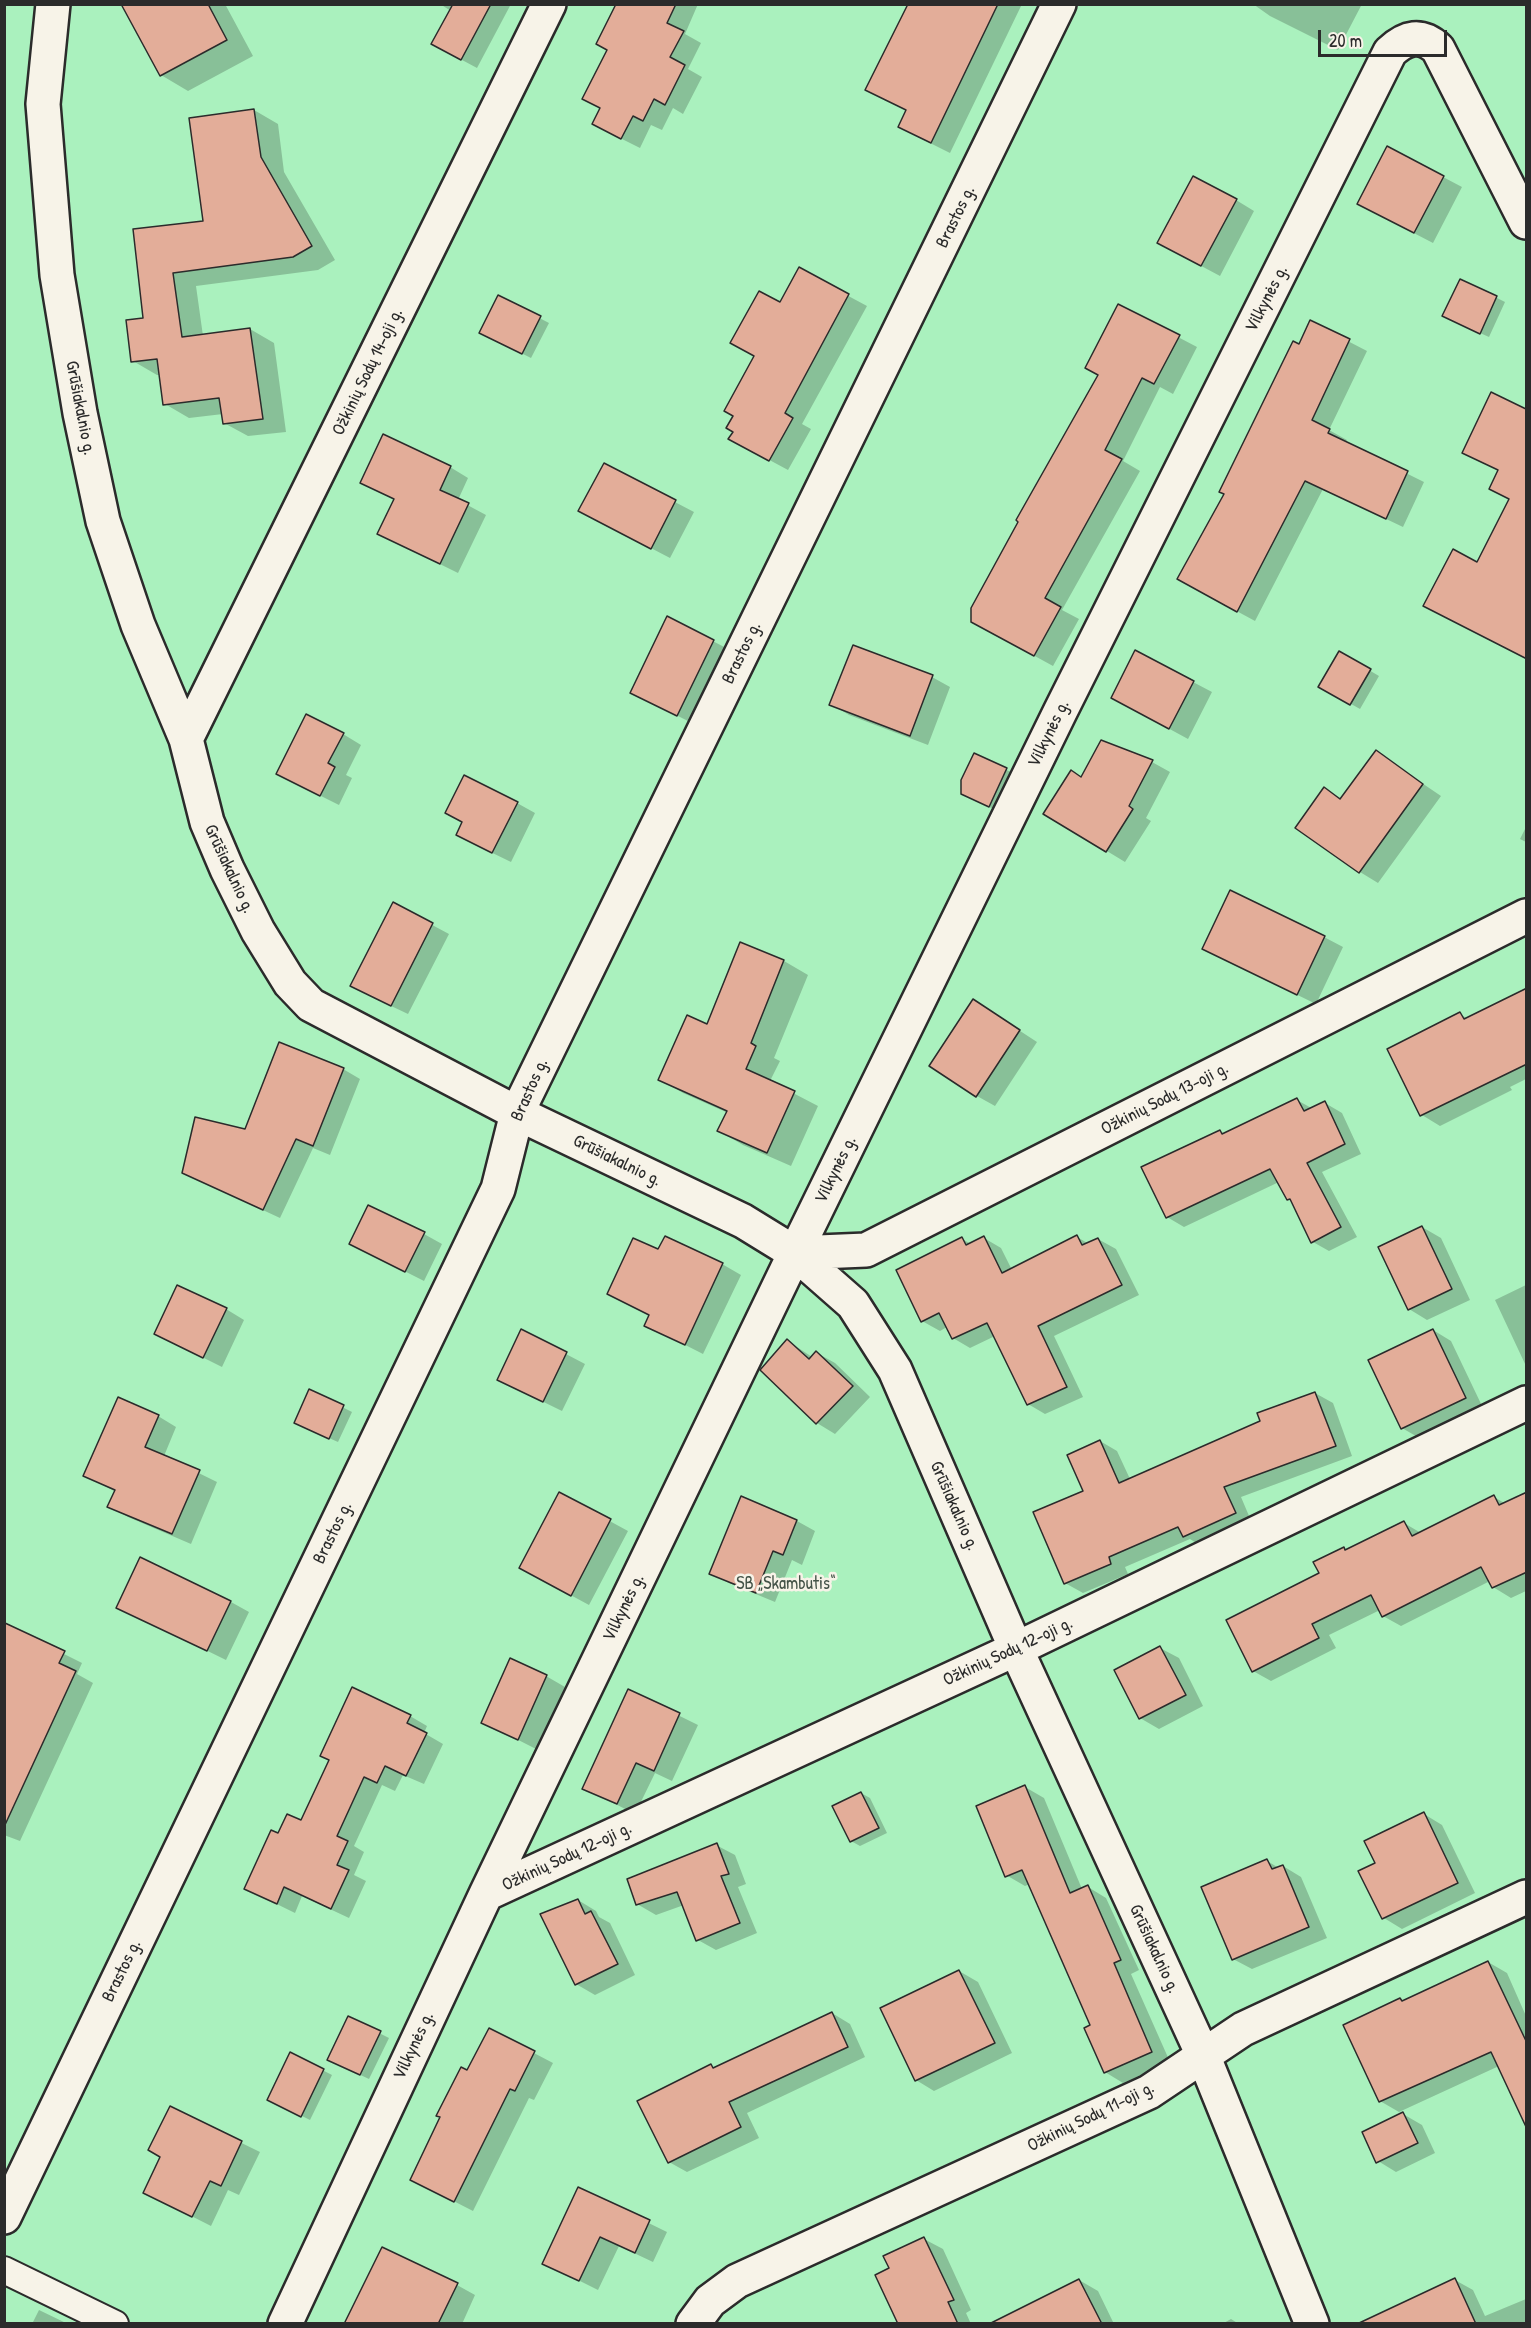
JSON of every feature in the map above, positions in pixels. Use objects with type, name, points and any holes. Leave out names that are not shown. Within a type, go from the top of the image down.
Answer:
[{"type":"street","name":"Grūšiakalnio g.","points":[[53,4],[43,104],[57,275],[80,413],[103,521],[138,625],[186,739],[211,832],[227,870],[258,931],[290,983],[311,1005],[517,1113],[743,1221],[795,1253],[853,1304],[895,1370],[1016,1648],[1203,2055],[1312,2324]]},
{"type":"street","name":"Ožkinių Sodų 14-oji g.","points":[[186,739],[549,4]]},
{"type":"street","name":"Brastos g.","points":[[4,2217],[498,1189],[517,1113],[1059,4]]},
{"type":"street","name":"Vilkynės g.","points":[[285,2324],[486,1894],[795,1253],[1060,712],[1390,52],[1401,42],[1415,38],[1429,41],[1438,49],[1527,222]]},
{"type":"street","name":"Ožkinių Sodų 13-oji g.","points":[[795,1253],[866,1250],[1527,916]]},
{"type":"street","name":"Ožkinių Sodų 12-oji g.","points":[[486,1894],[1016,1648],[1527,1403]]},
{"type":"street","name":"Ožkinių Sodų 11-oji g.","points":[[693,2324],[710,2301],[737,2281],[1149,2092],[1243,2030],[1527,1897]]},
{"type":"lane","points":[[4,2270],[115,2324]]},
{"type":"green space","name":"SB „Skambutis“","points":[[5,5],[1526,5],[1526,2323],[5,2324]]},
{"type":"building","points":[[121,4],[208,4],[227,40],[160,76]]},
{"type":"building","points":[[453,4],[491,4],[461,60],[431,44]]},
{"type":"building","points":[[616,4],[676,4],[667,23],[684,31],[670,57],[685,65],[665,105],[654,99],[643,121],[633,116],[621,139],[592,124],[600,108],[582,99],[607,50],[596,44]]},
{"type":"building","points":[[908,4],[998,4],[931,143],[898,127],[906,110],[865,90]]},
{"type":"building","points":[[254,109],[261,157],[312,246],[293,257],[173,273],[182,337],[250,328],[263,419],[223,424],[219,398],[163,405],[157,359],[131,362],[126,320],[143,318],[133,229],[203,221],[189,118]]},
{"type":"building","points":[[1387,146],[1444,176],[1414,233],[1357,204]]},
{"type":"building","points":[[1193,176],[1237,199],[1201,266],[1157,243]]},
{"type":"building","points":[[799,267],[849,294],[785,413],[793,418],[769,461],[728,439],[733,432],[726,428],[733,416],[724,411],[754,356],[730,343],[759,291],[780,302]]},
{"type":"building","points":[[1460,279],[1497,296],[1480,334],[1442,316]]},
{"type":"building","points":[[498,295],[541,316],[522,354],[479,333]]},
{"type":"building","points":[[1118,304],[1180,335],[1154,384],[1142,378],[1105,450],[1122,459],[1045,598],[1061,607],[1034,656],[971,622],[971,608],[1018,522],[1016,520],[1098,375],[1085,368]]},
{"type":"building","points":[[1310,320],[1350,339],[1312,420],[1330,429],[1328,433],[1408,471],[1386,519],[1305,481],[1237,612],[1177,579],[1224,494],[1219,492],[1293,341],[1299,344]]},
{"type":"building","points":[[1491,392],[1526,409],[1527,407],[1527,659],[1423,606],[1453,549],[1477,562],[1509,499],[1489,489],[1498,470],[1462,453]]},
{"type":"building","points":[[383,434],[451,466],[440,490],[469,503],[440,564],[377,534],[394,499],[360,483]]},
{"type":"building","points":[[604,463],[676,500],[651,549],[578,511]]},
{"type":"building","points":[[667,616],[714,640],[677,716],[630,693]]},
{"type":"building","points":[[853,645],[933,675],[910,736],[829,705]]},
{"type":"building","points":[[1135,650],[1194,681],[1169,729],[1111,698]]},
{"type":"building","points":[[1339,651],[1371,669],[1350,705],[1318,687]]},
{"type":"building","points":[[306,714],[344,733],[328,763],[335,767],[320,796],[276,774]]},
{"type":"building","points":[[1101,740],[1153,760],[1129,806],[1133,809],[1106,852],[1043,814],[1071,770],[1081,777]]},
{"type":"building","points":[[1376,750],[1423,784],[1359,873],[1295,828],[1324,787],[1340,799]]},
{"type":"building","points":[[974,753],[1007,768],[989,807],[961,794],[961,780]]},
{"type":"building","points":[[464,775],[518,802],[492,853],[456,835],[462,822],[445,813]]},
{"type":"building","points":[[1230,890],[1325,936],[1297,995],[1202,949]]},
{"type":"building","points":[[393,902],[433,923],[391,1006],[350,986]]},
{"type":"building","points":[[740,942],[784,960],[751,1043],[756,1046],[746,1069],[795,1091],[767,1153],[717,1131],[727,1111],[658,1080],[687,1015],[707,1024]]},
{"type":"building","points":[[1527,988],[1527,1064],[1420,1116],[1387,1049],[1460,1012],[1464,1019]]},
{"type":"building","points":[[973,999],[1020,1030],[976,1097],[929,1066]]},
{"type":"building","points":[[279,1042],[344,1068],[313,1146],[296,1139],[263,1210],[182,1173],[195,1117],[245,1129]]},
{"type":"building","points":[[1297,1098],[1304,1111],[1325,1101],[1345,1144],[1307,1163],[1341,1227],[1311,1243],[1290,1199],[1287,1200],[1270,1169],[1166,1218],[1141,1167],[1220,1130],[1222,1134]]},
{"type":"building","points":[[368,1205],[425,1232],[405,1272],[349,1244]]},
{"type":"building","points":[[1422,1226],[1452,1289],[1408,1310],[1378,1247]]},
{"type":"building","points":[[1077,1235],[1082,1245],[1098,1238],[1122,1285],[1038,1326],[1067,1387],[1027,1405],[987,1323],[952,1339],[939,1313],[921,1322],[896,1270],[962,1237],[966,1245],[984,1236],[1002,1273]]},
{"type":"building","points":[[665,1236],[723,1263],[685,1345],[644,1326],[649,1315],[607,1294],[633,1238],[658,1249]]},
{"type":"building","points":[[177,1285],[227,1308],[203,1358],[154,1334]]},
{"type":"building","points":[[521,1329],[567,1352],[543,1402],[497,1380]]},
{"type":"building","points":[[1433,1329],[1466,1398],[1401,1429],[1368,1360]]},
{"type":"building","points":[[787,1339],[809,1359],[816,1351],[853,1386],[816,1424],[760,1370]]},
{"type":"building","points":[[309,1389],[344,1405],[329,1439],[294,1423]]},
{"type":"building","points":[[1315,1392],[1336,1446],[1224,1487],[1236,1513],[1183,1537],[1178,1527],[1109,1557],[1111,1564],[1064,1584],[1033,1512],[1083,1491],[1067,1455],[1100,1440],[1119,1483],[1260,1421],[1257,1413]]},
{"type":"building","points":[[118,1397],[159,1415],[145,1447],[200,1470],[172,1534],[107,1507],[115,1490],[83,1476]]},
{"type":"building","points":[[559,1492],[611,1519],[571,1596],[519,1568]]},
{"type":"building","points":[[1527,1492],[1527,1572],[1492,1588],[1481,1567],[1382,1617],[1371,1595],[1312,1624],[1319,1638],[1252,1672],[1226,1620],[1319,1573],[1313,1562],[1344,1547],[1345,1550],[1404,1521],[1412,1536],[1494,1495],[1499,1505]]},
{"type":"building","points":[[741,1496],[797,1520],[783,1555],[773,1551],[756,1593],[709,1574]]},
{"type":"building","points":[[140,1557],[231,1601],[207,1651],[116,1608]]},
{"type":"building","points":[[5,1623],[65,1651],[59,1663],[76,1671],[4,1827]]},
{"type":"building","points":[[1160,1646],[1186,1695],[1139,1719],[1114,1670]]},
{"type":"building","points":[[510,1658],[547,1675],[518,1740],[481,1723]]},
{"type":"building","points":[[352,1687],[411,1715],[407,1723],[427,1733],[406,1776],[385,1766],[377,1783],[364,1777],[337,1836],[348,1841],[337,1865],[349,1870],[331,1909],[284,1887],[277,1904],[244,1889],[271,1830],[278,1833],[287,1814],[301,1820],[329,1760],[320,1756]]},
{"type":"building","points":[[628,1689],[680,1713],[654,1771],[636,1763],[617,1804],[582,1789]]},
{"type":"building","points":[[1025,1785],[1070,1893],[1088,1885],[1121,1960],[1114,1963],[1152,2052],[1104,2073],[1084,2028],[1090,2025],[1022,1870],[1005,1877],[976,1806]]},
{"type":"building","points":[[861,1792],[879,1828],[850,1842],[832,1806]]},
{"type":"building","points":[[1424,1812],[1458,1883],[1382,1919],[1358,1871],[1375,1863],[1364,1841]]},
{"type":"building","points":[[717,1843],[729,1874],[721,1876],[740,1923],[696,1941],[677,1892],[636,1905],[627,1879]]},
{"type":"building","points":[[1267,1859],[1272,1869],[1283,1865],[1309,1927],[1232,1960],[1201,1887]]},
{"type":"building","points":[[578,1899],[585,1914],[591,1911],[618,1964],[575,1985],[540,1914]]},
{"type":"building","points":[[1488,1961],[1527,2043],[1527,2129],[1491,2052],[1379,2102],[1343,2025],[1400,1998],[1402,2001]]},
{"type":"building","points":[[959,1970],[995,2043],[915,2081],[880,2008]]},
{"type":"building","points":[[832,2012],[848,2047],[729,2102],[741,2127],[668,2163],[637,2101],[711,2064],[713,2068]]},
{"type":"building","points":[[348,2016],[381,2031],[360,2075],[327,2060]]},
{"type":"building","points":[[489,2028],[535,2051],[515,2091],[510,2089],[454,2202],[410,2180],[440,2117],[436,2116],[461,2067],[467,2070]]},
{"type":"building","points":[[290,2052],[324,2069],[301,2117],[267,2100]]},
{"type":"building","points":[[170,2106],[242,2141],[221,2186],[210,2181],[192,2217],[143,2193],[160,2157],[148,2150]]},
{"type":"building","points":[[1403,2112],[1418,2143],[1376,2163],[1362,2132]]},
{"type":"building","points":[[578,2187],[650,2220],[635,2253],[600,2237],[579,2281],[542,2264]]},
{"type":"building","points":[[924,2237],[954,2300],[948,2302],[958,2324],[898,2324],[875,2275],[889,2268],[883,2256]]},
{"type":"building","points":[[382,2247],[458,2283],[438,2324],[344,2324]]},
{"type":"building","points":[[1455,2278],[1476,2324],[1357,2324]]},
{"type":"building","points":[[1079,2279],[1102,2324],[989,2324]]}]
